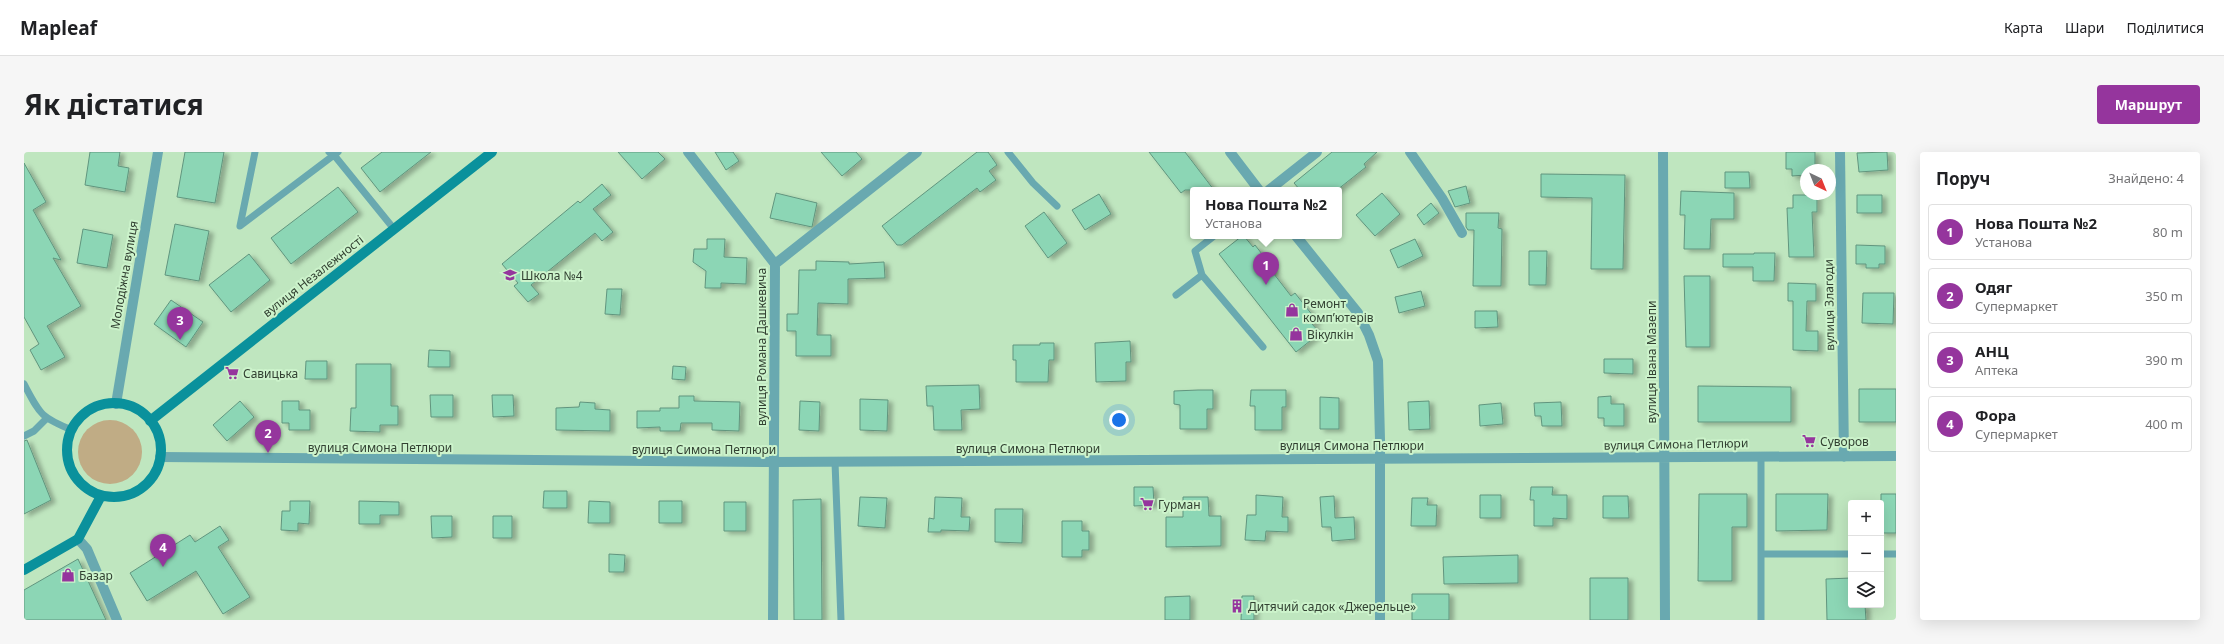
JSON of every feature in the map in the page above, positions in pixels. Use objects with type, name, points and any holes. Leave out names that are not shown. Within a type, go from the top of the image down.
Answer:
[{"type":"main road","name":"вулиця Незалежності","points":[[150,420],[492,152]]},
{"type":"main road","points":[[116,404],[129,406],[141,412],[150,420],[159,435],[160,457],[155,472],[146,485],[132,494],[117,497],[101,496],[89,490],[78,481],[71,470],[67,457],[68,443],[72,430],[79,419],[90,410],[103,405],[116,404]]},
{"type":"main road","points":[[24,570],[78,539],[101,496]]},
{"type":"street","name":"Молодіжна вулиця","points":[[116,404],[158,152]]},
{"type":"street","name":"вулиця Романа Дашкевича","points":[[688,152],[775,264],[773,620]]},
{"type":"street","points":[[775,264],[917,152]]},
{"type":"street","points":[[1230,152],[1258,187]]},
{"type":"street","points":[[1273,187],[1316,152]]},
{"type":"street","points":[[1410,152],[1442,198],[1462,233]]},
{"type":"street","name":"вулиця Івана Мазепи","points":[[1663,152],[1665,620]]},
{"type":"street","name":"вулиця Злагоди","points":[[1840,152],[1844,457]]},
{"type":"street","points":[[1298,239],[1358,313],[1369,335],[1378,361],[1380,457],[1380,620]]},
{"type":"street","name":"вулиця Симона Петлюри","points":[[160,457],[835,462],[1380,457],[1896,456]]},
{"type":"street","points":[[78,539],[87,549],[117,620]]},
{"type":"lane","points":[[255,152],[240,226],[334,153],[394,229]]},
{"type":"lane","points":[[1008,152],[1033,183],[1057,206]]},
{"type":"lane","points":[[1210,239],[1195,252],[1202,275],[1263,347]]},
{"type":"lane","points":[[1176,295],[1202,275]]},
{"type":"lane","points":[[24,384],[36,407],[46,420],[72,430]]},
{"type":"lane","points":[[24,436],[34,431],[46,420]]},
{"type":"lane","points":[[1761,456],[1761,620]]},
{"type":"lane","points":[[835,462],[841,620]]},
{"type":"lane","points":[[1761,554],[1848,554]]},
{"type":"lane","points":[[1884,554],[1896,554]]},
{"type":"shaded area","points":[[110,420],[122,422],[133,429],[140,440],[142,452],[140,464],[133,475],[122,482],[110,484],[98,482],[87,475],[80,464],[78,452],[80,440],[87,429],[98,422]]},
{"type":"building","points":[[90,152],[120,152],[118,166],[129,168],[125,192],[85,185]]},
{"type":"building","points":[[185,152],[224,152],[215,203],[177,197]]},
{"type":"building","points":[[382,152],[431,152],[380,192],[361,168]]},
{"type":"building","points":[[618,152],[658,152],[665,159],[642,179]]},
{"type":"building","points":[[715,152],[733,152],[739,161],[726,170]]},
{"type":"building","points":[[821,152],[856,152],[862,159],[842,176]]},
{"type":"building","points":[[977,152],[988,152],[997,165],[989,171],[996,180],[980,192],[977,188],[902,245],[897,245],[882,226]]},
{"type":"building","points":[[1149,152],[1185,152],[1212,187],[1190,187],[1190,190],[1185,190],[1181,193]]},
{"type":"building","points":[[1332,152],[1377,152],[1364,164],[1366,167],[1341,187],[1297,187],[1294,183]]},
{"type":"building","points":[[1786,152],[1815,152],[1815,164],[1800,164],[1800,175],[1792,176],[1792,169],[1786,169]]},
{"type":"building","points":[[1887,152],[1888,170],[1859,172],[1857,153]]},
{"type":"building","points":[[24,163],[46,202],[33,210],[61,260],[53,258],[81,306],[47,326],[65,357],[41,370],[30,350],[39,344],[24,317]]},
{"type":"building","points":[[1725,172],[1749,172],[1750,188],[1725,188]]},
{"type":"building","points":[[1541,174],[1625,175],[1623,269],[1591,269],[1592,198],[1541,197]]},
{"type":"building","points":[[602,184],[611,195],[593,209],[613,232],[602,241],[595,233],[531,285],[539,294],[528,302],[514,286],[518,283],[502,264],[578,201],[580,203]]},
{"type":"building","points":[[1466,186],[1470,203],[1455,207],[1448,191]]},
{"type":"building","points":[[338,187],[358,212],[291,264],[271,238]]},
{"type":"building","points":[[1681,191],[1734,193],[1734,219],[1711,219],[1710,249],[1684,249],[1685,215],[1680,215]]},
{"type":"building","points":[[776,193],[817,203],[812,227],[770,218]]},
{"type":"building","points":[[1382,193],[1400,214],[1375,236],[1356,215]]},
{"type":"building","points":[[1099,194],[1111,214],[1085,230],[1072,210]]},
{"type":"building","points":[[1793,195],[1800,195],[1800,200],[1817,200],[1817,212],[1812,212],[1814,257],[1789,257],[1787,208],[1793,208]]},
{"type":"building","points":[[1857,195],[1882,195],[1882,213],[1857,213]]},
{"type":"building","points":[[1431,203],[1439,213],[1424,225],[1417,215]]},
{"type":"building","points":[[1044,212],[1067,243],[1048,258],[1025,226]]},
{"type":"building","points":[[1466,213],[1499,213],[1498,228],[1502,229],[1501,286],[1473,286],[1474,230],[1468,230],[1466,227]]},
{"type":"building","points":[[175,224],[209,231],[199,281],[165,275]]},
{"type":"building","points":[[83,229],[113,235],[107,268],[77,263]]},
{"type":"building","points":[[707,239],[725,239],[724,257],[747,258],[746,284],[721,283],[721,288],[705,288],[706,271],[693,262],[694,249],[707,249]]},
{"type":"building","points":[[1238,239],[1246,239],[1253,247],[1255,245],[1276,272],[1274,274],[1291,296],[1295,293],[1317,321],[1312,324],[1320,333],[1296,352],[1219,254]]},
{"type":"building","points":[[1415,239],[1423,256],[1398,268],[1390,250]]},
{"type":"building","points":[[1856,245],[1885,246],[1885,264],[1879,264],[1879,268],[1866,268],[1866,264],[1856,264]]},
{"type":"building","points":[[1529,251],[1547,251],[1546,285],[1529,285]]},
{"type":"building","points":[[1775,253],[1774,281],[1753,281],[1753,267],[1723,267],[1723,254]]},
{"type":"building","points":[[249,254],[270,280],[231,312],[209,285]]},
{"type":"building","points":[[816,261],[849,262],[849,264],[884,262],[885,278],[848,279],[848,304],[818,303],[817,335],[831,335],[831,356],[796,356],[796,331],[787,331],[787,314],[798,314],[799,270],[816,270]]},
{"type":"building","points":[[1684,276],[1710,276],[1710,347],[1686,347]]},
{"type":"building","points":[[1788,283],[1816,284],[1816,301],[1807,301],[1806,331],[1818,331],[1818,351],[1793,350],[1793,301],[1788,301]]},
{"type":"building","points":[[607,289],[622,289],[620,315],[605,314]]},
{"type":"building","points":[[1421,291],[1425,306],[1399,313],[1395,297]]},
{"type":"building","points":[[1863,293],[1894,293],[1893,324],[1862,323]]},
{"type":"building","points":[[171,300],[203,322],[186,347],[154,324]]},
{"type":"building","points":[[1475,311],[1497,311],[1498,327],[1475,328]]},
{"type":"building","points":[[1130,341],[1131,362],[1126,362],[1126,381],[1096,382],[1095,343]]},
{"type":"building","points":[[1040,343],[1054,343],[1054,360],[1049,360],[1048,382],[1016,382],[1016,360],[1013,360],[1013,345],[1040,345]]},
{"type":"building","points":[[429,350],[450,351],[450,367],[428,367]]},
{"type":"building","points":[[1604,359],[1633,359],[1633,374],[1604,373]]},
{"type":"building","points":[[306,361],[327,361],[327,379],[305,379]]},
{"type":"building","points":[[356,364],[391,364],[391,406],[398,406],[398,425],[380,425],[380,432],[350,431],[351,408],[356,408]]},
{"type":"building","points":[[673,366],[686,367],[685,380],[672,379]]},
{"type":"building","points":[[979,385],[980,409],[961,410],[962,430],[934,430],[933,406],[927,406],[926,386]]},
{"type":"building","points":[[1698,386],[1791,387],[1791,422],[1698,422]]},
{"type":"building","points":[[1859,389],[1896,389],[1896,422],[1859,422]]},
{"type":"building","points":[[1213,390],[1213,409],[1207,409],[1207,429],[1180,429],[1180,405],[1174,404],[1174,391]]},
{"type":"building","points":[[1251,390],[1286,390],[1286,407],[1282,407],[1282,430],[1255,430],[1255,406],[1250,406]]},
{"type":"building","points":[[430,395],[453,395],[453,417],[431,417]]},
{"type":"building","points":[[492,395],[513,395],[514,416],[493,417]]},
{"type":"building","points":[[679,396],[694,396],[694,401],[740,402],[739,431],[712,430],[712,423],[681,423],[680,431],[660,431],[660,427],[637,428],[637,411],[660,411],[660,408],[679,408]]},
{"type":"building","points":[[1611,396],[1611,404],[1624,404],[1624,426],[1604,426],[1604,418],[1598,418],[1598,397]]},
{"type":"building","points":[[1320,397],[1339,398],[1339,429],[1320,429]]},
{"type":"building","points":[[860,399],[888,400],[887,431],[860,430]]},
{"type":"building","points":[[240,401],[254,417],[227,441],[213,425]]},
{"type":"building","points":[[282,401],[299,401],[299,410],[310,410],[310,430],[289,430],[289,423],[282,423]]},
{"type":"building","points":[[800,401],[820,402],[819,431],[799,430]]},
{"type":"building","points":[[1429,401],[1430,429],[1409,430],[1408,402]]},
{"type":"building","points":[[580,402],[595,403],[595,409],[610,410],[610,431],[556,430],[556,408],[579,407]]},
{"type":"building","points":[[1561,402],[1562,426],[1542,426],[1541,416],[1535,416],[1534,403]]},
{"type":"building","points":[[1501,403],[1503,424],[1480,426],[1479,405]]},
{"type":"building","points":[[27,440],[51,500],[24,514],[24,441]]},
{"type":"building","points":[[1134,487],[1153,487],[1154,505],[1134,506]]},
{"type":"building","points":[[1531,487],[1553,487],[1552,495],[1567,495],[1567,519],[1553,518],[1553,526],[1534,526],[1534,500],[1530,500]]},
{"type":"building","points":[[544,491],[567,491],[567,508],[543,508]]},
{"type":"building","points":[[1699,494],[1747,494],[1747,527],[1732,527],[1732,581],[1698,581]]},
{"type":"building","points":[[1776,494],[1828,494],[1827,530],[1776,531]]},
{"type":"building","points":[[1881,494],[1896,494],[1896,533],[1884,533],[1884,500],[1881,500]]},
{"type":"building","points":[[1256,495],[1283,497],[1282,517],[1288,517],[1288,532],[1266,531],[1265,541],[1245,540],[1247,515],[1256,515]]},
{"type":"building","points":[[1480,495],[1501,495],[1501,518],[1480,518]]},
{"type":"building","points":[[1334,496],[1335,518],[1354,517],[1355,539],[1332,541],[1331,527],[1322,527],[1320,497]]},
{"type":"building","points":[[1603,496],[1628,496],[1629,518],[1603,518]]},
{"type":"building","points":[[860,497],[887,498],[885,528],[858,526]]},
{"type":"building","points":[[935,497],[962,498],[961,517],[970,517],[969,531],[941,530],[941,532],[928,532],[929,518],[934,519]]},
{"type":"building","points":[[1183,497],[1208,497],[1209,516],[1221,516],[1221,546],[1166,547],[1166,517],[1183,517]]},
{"type":"building","points":[[1412,498],[1428,498],[1427,505],[1437,505],[1436,526],[1411,526]]},
{"type":"building","points":[[821,499],[822,620],[794,620],[793,500]]},
{"type":"building","points":[[290,501],[310,501],[309,524],[298,523],[298,531],[281,530],[282,511],[290,511]]},
{"type":"building","points":[[359,501],[399,502],[399,515],[380,515],[380,524],[359,524]]},
{"type":"building","points":[[589,501],[610,502],[610,523],[588,523]]},
{"type":"building","points":[[659,501],[682,501],[682,523],[659,523]]},
{"type":"building","points":[[724,502],[746,502],[746,531],[724,531]]},
{"type":"building","points":[[995,509],[1023,509],[1022,543],[995,542]]},
{"type":"building","points":[[431,516],[452,516],[452,537],[432,538]]},
{"type":"building","points":[[493,516],[512,516],[512,538],[493,538]]},
{"type":"building","points":[[1062,521],[1082,521],[1082,531],[1089,531],[1089,550],[1082,550],[1082,557],[1062,557]]},
{"type":"building","points":[[220,526],[229,540],[218,547],[250,597],[223,614],[196,571],[147,601],[130,573],[190,535],[195,542]]},
{"type":"building","points":[[609,554],[625,555],[624,572],[609,572]]},
{"type":"building","points":[[1518,555],[1518,583],[1444,584],[1443,557]]},
{"type":"building","name":"Базар","points":[[78,559],[106,620],[24,620],[24,590]]},
{"type":"building","points":[[1590,578],[1628,578],[1628,620],[1590,620]]},
{"type":"building","points":[[1848,578],[1848,608],[1865,608],[1866,620],[1827,620],[1826,579]]},
{"type":"building","points":[[1412,594],[1449,594],[1449,620],[1412,620]]},
{"type":"building","points":[[1190,596],[1190,620],[1165,620],[1165,597]]},
{"type":"building","points":[[1242,596],[1254,596],[1254,620],[1241,620]]},
{"type":"place","name":"Школа №4","points":[[510,275]]},
{"type":"place","name":"Нова Пошта №2","points":[[1266,285]]},
{"type":"place","name":"Ремонт комп’ютерів","points":[[1292,310]]},
{"type":"place","name":"Вікулкін","points":[[1296,334]]},
{"type":"place","name":"АНЦ","points":[[180,340]]},
{"type":"place","name":"Савицька","points":[[232,373]]},
{"type":"place","name":"Суворов","points":[[1809,441]]},
{"type":"place","name":"Одяг","points":[[268,453]]},
{"type":"place","name":"Гурман","points":[[1147,504]]},
{"type":"place","name":"Фора","points":[[163,567]]},
{"type":"place","name":"Базар","points":[[68,575]]},
{"type":"place","name":"Дитячий садок «Джерельце»","points":[[1237,606]]}]
